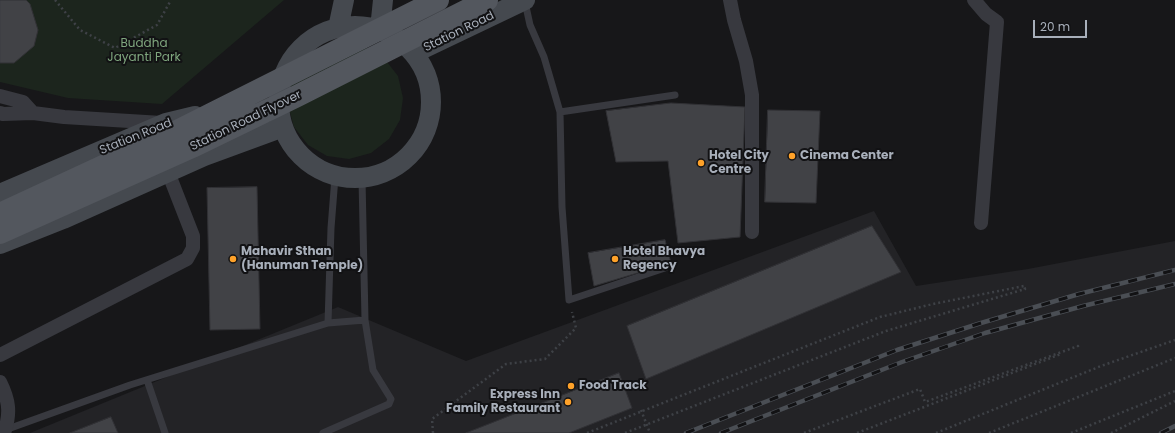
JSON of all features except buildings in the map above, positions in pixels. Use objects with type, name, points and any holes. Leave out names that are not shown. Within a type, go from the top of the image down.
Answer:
[{"type":"main road","points":[[338,28],[344,0]]},
{"type":"main road","points":[[383,0],[387,33]]},
{"type":"main road","points":[[387,33],[428,0]]},
{"type":"main road","name":"Station Road Flyover","points":[[0,214],[155,142],[438,0]]},
{"type":"main road","name":"Station Road Flyover","points":[[0,233],[192,147],[487,0]]},
{"type":"main road","name":"Station Road","points":[[414,53],[525,0]]},
{"type":"main road","points":[[358,26],[387,33],[414,53],[427,76],[432,107],[426,133],[411,155],[390,171],[362,179],[335,176],[312,166],[292,148],[281,123],[278,96],[281,79],[294,56],[313,38],[338,28],[358,26]]},
{"type":"main road","name":"Station Road","points":[[0,194],[166,123],[278,96]]},
{"type":"main road","points":[[0,244],[63,219],[204,156],[283,127]]},
{"type":"street","points":[[730,0],[734,20],[746,60],[752,95],[752,232]]},
{"type":"street","points":[[974,0],[986,14],[997,22],[982,222]]},
{"type":"street","points":[[0,96],[23,102],[33,112]]},
{"type":"street","points":[[0,113],[33,112],[64,117],[166,123]]},
{"type":"street","points":[[0,355],[187,259],[193,248],[193,236],[168,172]]},
{"type":"street","points":[[0,382],[5,391],[8,405],[8,420],[5,432]]},
{"type":"lane","points":[[525,0],[530,25],[544,57],[560,112],[562,207],[569,300],[665,268]]},
{"type":"lane","points":[[560,112],[675,95]]},
{"type":"lane","points":[[328,323],[331,228],[335,176]]},
{"type":"lane","points":[[323,433],[391,402],[391,399],[373,370],[365,320],[362,179]]},
{"type":"lane","points":[[5,432],[130,385],[328,323],[365,320]]},
{"type":"lane","points":[[147,380],[165,433]]},
{"type":"path","points":[[56,0],[80,30],[115,48],[157,25],[171,0]]},
{"type":"path","points":[[587,433],[880,317],[934,304],[1024,286],[1024,289],[886,331],[625,433]]},
{"type":"path","points":[[433,433],[432,419],[506,364],[545,358],[550,354],[576,328],[569,300]]},
{"type":"path","points":[[936,433],[1101,366],[1175,340]]},
{"type":"path","points":[[804,433],[920,389],[924,402],[1078,346],[857,433]]},
{"type":"path","points":[[988,433],[1175,358]]},
{"type":"path","points":[[1071,433],[1175,391]]},
{"type":"path","points":[[1111,433],[1175,400]]},
{"type":"path","points":[[640,410],[650,433]]},
{"type":"shaded area","points":[[874,211],[916,286],[1028,269],[1175,241],[1175,433],[30,433],[338,307],[466,361]]},
{"type":"green space","name":"Buddha Jayanti Park","points":[[0,0],[284,0],[162,104],[68,98],[0,82]]},
{"type":"green space","points":[[365,47],[384,58],[398,76],[403,98],[400,120],[389,139],[371,153],[349,159],[327,156],[308,145],[294,127],[288,105],[291,83]]},
{"type":"railway","points":[[686,433],[897,350],[1079,294],[1175,270]]},
{"type":"railway","points":[[721,433],[902,362],[985,333],[1083,306],[1175,284]]},
{"type":"railway","points":[[1161,433],[1175,426]]},
{"type":"place","name":"Cinema Center","points":[[792,156]]},
{"type":"place","name":"Hotel City Centre","points":[[701,163]]},
{"type":"place","name":"Mahavir Sthan (Hanuman Temple)","points":[[233,259]]},
{"type":"place","name":"Hotel Bhavya Regency","points":[[615,259]]},
{"type":"place","name":"Food Track","points":[[571,386]]},
{"type":"place","name":"Express Inn Family Restaurant","points":[[568,402]]}]
